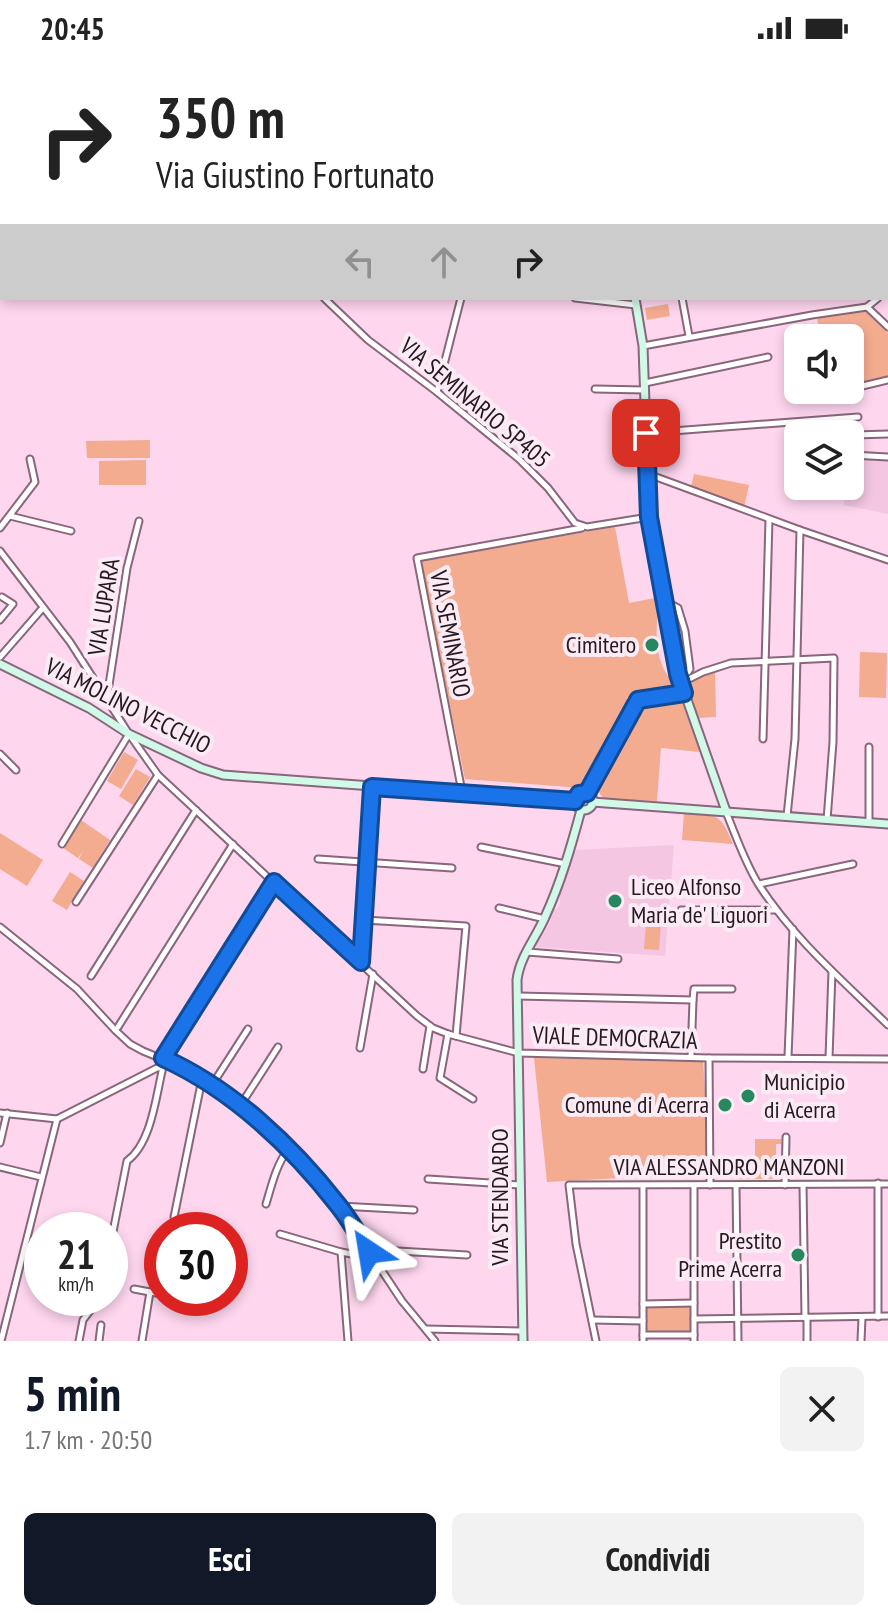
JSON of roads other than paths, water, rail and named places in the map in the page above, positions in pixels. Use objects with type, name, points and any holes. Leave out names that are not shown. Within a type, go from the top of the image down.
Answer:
[{"type":"street","name":"VIA SEMINARIO SP405","points":[[326,300],[368,340],[519,459],[548,488],[575,523],[587,527]]},
{"type":"street","points":[[437,392],[460,300]]},
{"type":"street","points":[[606,300],[636,302],[643,346],[649,517],[678,674],[726,811],[750,869],[777,910],[888,1025]]},
{"type":"street","points":[[682,300],[689,336]]},
{"type":"street","points":[[643,346],[867,307],[876,300]]},
{"type":"street","points":[[867,307],[888,327]]},
{"type":"street","points":[[595,389],[645,387],[768,357]]},
{"type":"street","points":[[864,386],[888,380]]},
{"type":"street","points":[[646,433],[858,417]]},
{"type":"street","points":[[864,435],[888,434]]},
{"type":"street","points":[[864,456],[888,457]]},
{"type":"street","points":[[0,528],[35,482],[30,459]]},
{"type":"street","points":[[647,474],[888,560]]},
{"type":"street","points":[[10,516],[71,531]]},
{"type":"street","points":[[587,527],[649,517]]},
{"type":"street","points":[[763,739],[769,519]]},
{"type":"street","name":"VIA LUPARA","points":[[107,699],[127,568],[139,521]]},
{"type":"street","name":"VIA SEMINARIO","points":[[462,793],[417,558],[587,527]]},
{"type":"street","points":[[787,816],[795,739],[800,530]]},
{"type":"street","name":"VIALE DEMOCRAZIA","points":[[0,551],[70,642],[158,775],[430,1026],[448,1034],[519,1053],[888,1059]]},
{"type":"street","points":[[0,620],[13,604],[2,597]]},
{"type":"street","points":[[665,601],[678,608],[687,642],[690,669],[678,674]]},
{"type":"street","points":[[0,657],[41,610]]},
{"type":"street","points":[[681,683],[731,663],[834,658],[833,742],[827,820]]},
{"type":"street","name":"VIA MOLINO VECCHIO","points":[[0,664],[89,708],[129,734],[223,775],[575,801]]},
{"type":"street","points":[[587,793],[638,700],[684,693]]},
{"type":"street","points":[[62,844],[129,734]]},
{"type":"street","points":[[869,747],[869,824]]},
{"type":"street","points":[[0,754],[16,770]]},
{"type":"street","points":[[76,902],[158,775]]},
{"type":"street","points":[[361,962],[372,787]]},
{"type":"street","points":[[587,793],[592,802],[589,808],[581,810],[575,801],[579,794],[587,793]]},
{"type":"street","points":[[592,802],[888,824]]},
{"type":"street","points":[[91,976],[196,810]]},
{"type":"street","name":"VIA STENDARDO","points":[[523,1341],[517,980],[519,968],[545,919],[567,864],[581,810]]},
{"type":"street","points":[[118,1027],[233,844]]},
{"type":"street","points":[[481,847],[567,864]]},
{"type":"street","points":[[318,859],[452,868]]},
{"type":"street","points":[[759,884],[853,864]]},
{"type":"street","points":[[117,1212],[127,1161],[137,1152],[146,1134],[165,1059],[274,882]]},
{"type":"street","points":[[499,908],[545,919]]},
{"type":"street","points":[[681,910],[777,910]]},
{"type":"street","points":[[364,920],[466,926],[456,1036]]},
{"type":"street","points":[[0,927],[77,989],[130,1044],[212,1085],[288,1149],[339,1206],[402,1301],[435,1341]]},
{"type":"street","points":[[788,1057],[793,928]]},
{"type":"street","points":[[527,952],[618,959]]},
{"type":"street","points":[[829,1058],[832,970]]},
{"type":"street","points":[[360,1048],[373,974]]},
{"type":"street","points":[[691,1057],[694,989],[732,989]]},
{"type":"street","points":[[518,996],[693,1000]]},
{"type":"street","points":[[423,1069],[430,1026]]},
{"type":"street","points":[[212,1085],[248,1029]]},
{"type":"street","points":[[448,1034],[440,1078],[473,1099]]},
{"type":"street","points":[[240,1106],[278,1047]]},
{"type":"street","points":[[709,1058],[710,1185]]},
{"type":"street","points":[[0,1143],[4,1113],[57,1119],[163,1067]]},
{"type":"street","points":[[175,1212],[202,1079]]},
{"type":"street","points":[[1,1341],[57,1119]]},
{"type":"street","points":[[785,1185],[786,1137]]},
{"type":"street","points":[[266,1204],[279,1162],[288,1149]]},
{"type":"street","points":[[0,1167],[41,1177]]},
{"type":"street","points":[[428,1179],[520,1185]]},
{"type":"street","points":[[878,1183],[878,1317]]},
{"type":"street","name":"VIA ALESSANDRO MANZONI","points":[[592,1320],[576,1244],[569,1185],[888,1184]]},
{"type":"street","points":[[736,1185],[738,1341]]},
{"type":"street","points":[[803,1185],[807,1341]]},
{"type":"street","points":[[643,1186],[643,1338],[694,1338],[694,1186]]},
{"type":"street","points":[[339,1206],[414,1210]]},
{"type":"street","points":[[280,1234],[341,1252],[371,1255],[380,1250],[467,1255]]},
{"type":"street","points":[[341,1252],[348,1341]]},
{"type":"street","points":[[134,1289],[144,1291]]},
{"type":"street","points":[[643,1304],[694,1303]]},
{"type":"street","points":[[79,1341],[86,1316]]},
{"type":"street","points":[[142,1341],[146,1316]]},
{"type":"street","points":[[694,1319],[888,1316]]},
{"type":"street","points":[[861,1341],[862,1318]]},
{"type":"street","points":[[596,1341],[592,1320],[643,1321]]},
{"type":"street","points":[[99,1341],[101,1325]]},
{"type":"street","points":[[425,1329],[523,1331]]},
{"type":"place","name":"Cimitero","points":[[652,645]]},
{"type":"place","name":"Liceo Alfonso Maria de' Liguori","points":[[615,901]]},
{"type":"place","name":"Municipio di Acerra","points":[[748,1096]]},
{"type":"place","name":"Comune di Acerra","points":[[725,1105]]},
{"type":"place","name":"Prestito Prime Acerra","points":[[798,1255]]}]
